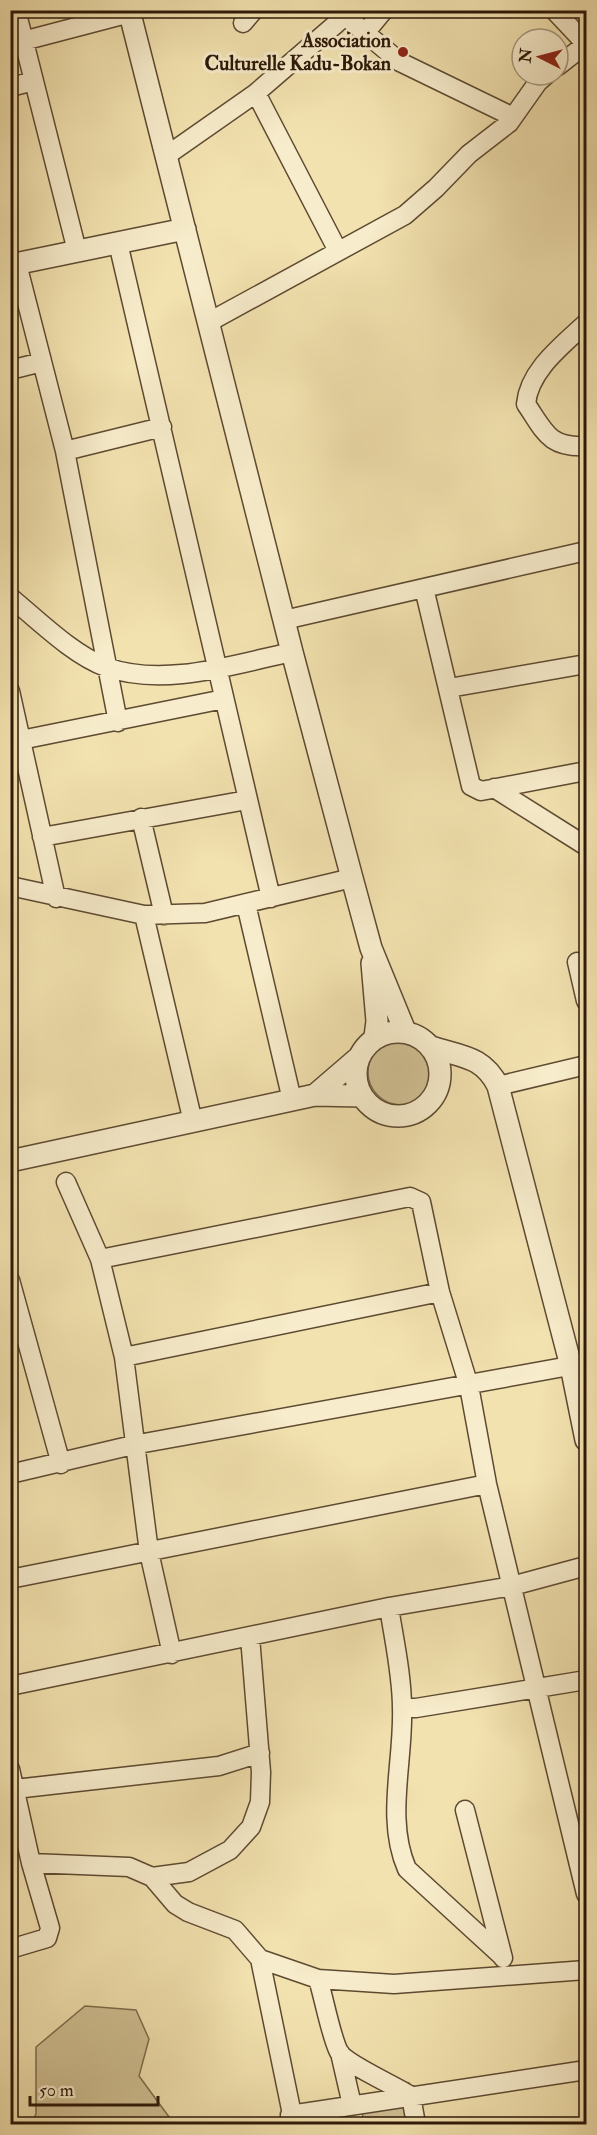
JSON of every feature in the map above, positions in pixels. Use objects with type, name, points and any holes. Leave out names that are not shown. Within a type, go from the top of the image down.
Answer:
[{"type":"street","points":[[16,10],[77,251]]},
{"type":"street","points":[[365,33],[384,10]]},
{"type":"street","points":[[554,10],[586,44],[570,57]]},
{"type":"street","points":[[23,40],[130,12],[292,652],[352,878],[371,948],[405,1031]]},
{"type":"street","points":[[166,156],[256,93],[341,14],[400,62],[505,113],[509,123]]},
{"type":"street","points":[[10,87],[34,81]]},
{"type":"street","points":[[209,322],[405,215],[436,188],[469,154],[509,123],[534,87]]},
{"type":"street","points":[[256,93],[338,251]]},
{"type":"street","points":[[118,722],[65,451],[14,265],[185,229]]},
{"type":"street","points":[[118,243],[219,667],[224,699],[271,898]]},
{"type":"street","points":[[586,323],[551,357],[532,381],[526,404],[549,438],[570,447],[586,446]]},
{"type":"street","points":[[10,370],[42,362]]},
{"type":"street","points":[[65,451],[162,427]]},
{"type":"street","points":[[284,620],[586,551]]},
{"type":"street","points":[[424,588],[471,786],[481,791],[586,771]]},
{"type":"street","points":[[10,597],[69,645],[106,667],[157,675],[177,675],[292,652]]},
{"type":"street","points":[[449,688],[586,664]]},
{"type":"street","points":[[10,691],[56,898]]},
{"type":"street","points":[[21,740],[224,699]]},
{"type":"street","points":[[494,788],[586,846]]},
{"type":"street","points":[[42,837],[247,800]]},
{"type":"street","points":[[141,818],[164,915]]},
{"type":"street","points":[[10,886],[56,898],[144,915],[164,915],[205,913],[352,878]]},
{"type":"street","points":[[246,903],[292,1100]]},
{"type":"street","points":[[144,915],[193,1122]]},
{"type":"street","points":[[371,948],[377,1021],[375,1037]]},
{"type":"street","points":[[577,962],[586,1001]]},
{"type":"street","points":[[315,1095],[358,1058],[375,1037],[389,1032],[405,1031],[419,1037],[431,1047],[478,1062],[490,1070],[498,1086],[579,1364],[586,1440]]},
{"type":"street","points":[[358,1058],[356,1084],[362,1096],[379,1112],[389,1116],[408,1115],[429,1102],[440,1081],[440,1069],[431,1047]]},
{"type":"street","points":[[440,1081],[478,1062]]},
{"type":"street","points":[[498,1086],[586,1065]]},
{"type":"street","points":[[10,1161],[315,1095],[362,1096]]},
{"type":"street","points":[[66,1182],[100,1258],[124,1357],[133,1445],[149,1552],[172,1654]]},
{"type":"street","points":[[100,1258],[410,1197],[421,1202],[440,1292],[469,1386],[487,1484],[586,1894]]},
{"type":"street","points":[[10,1280],[61,1464]]},
{"type":"street","points":[[124,1357],[440,1292]]},
{"type":"street","points":[[10,1474],[61,1464],[133,1445],[469,1386],[579,1364]]},
{"type":"street","points":[[10,1579],[487,1484]]},
{"type":"street","points":[[10,1686],[389,1607],[512,1586],[586,1566]]},
{"type":"street","points":[[389,1607],[402,1707],[396,1812],[400,1853],[407,1869],[502,1956]]},
{"type":"street","points":[[152,1877],[189,1872],[230,1850],[251,1827],[260,1802],[260,1753],[250,1637]]},
{"type":"street","points":[[402,1707],[416,1708],[537,1690],[586,1680]]},
{"type":"street","points":[[15,1789],[219,1766],[260,1753]]},
{"type":"street","points":[[10,1769],[31,1863],[50,1928],[47,1938],[10,1948]]},
{"type":"street","points":[[465,1810],[508,1977]]},
{"type":"street","points":[[31,1863],[129,1867],[152,1877],[175,1904],[235,1930],[260,1959],[292,2120],[352,2105],[586,2070]]},
{"type":"street","points":[[260,1959],[318,1979],[394,1983],[586,1970]]},
{"type":"street","points":[[318,1979],[340,2053],[352,2105]]},
{"type":"street","points":[[340,2053],[354,2064],[391,2082],[411,2096],[416,2124]]},
{"type":"shaded area","points":[[407,1039],[425,1048],[432,1059],[434,1072],[432,1085],[425,1096],[414,1103],[395,1105],[377,1096],[370,1085],[368,1066],[377,1048],[388,1041]]},
{"type":"shaded area","points":[[85,2006],[136,2010],[149,2039],[139,2076],[172,2121],[171,2124],[31,2124],[36,2114],[36,2047]]},
{"type":"shaded area","points":[[409,2083],[421,2124],[364,2124],[361,2106]]},
{"type":"place","name":"Association Culturelle Kadu-Bokan","points":[[403,52]]}]
